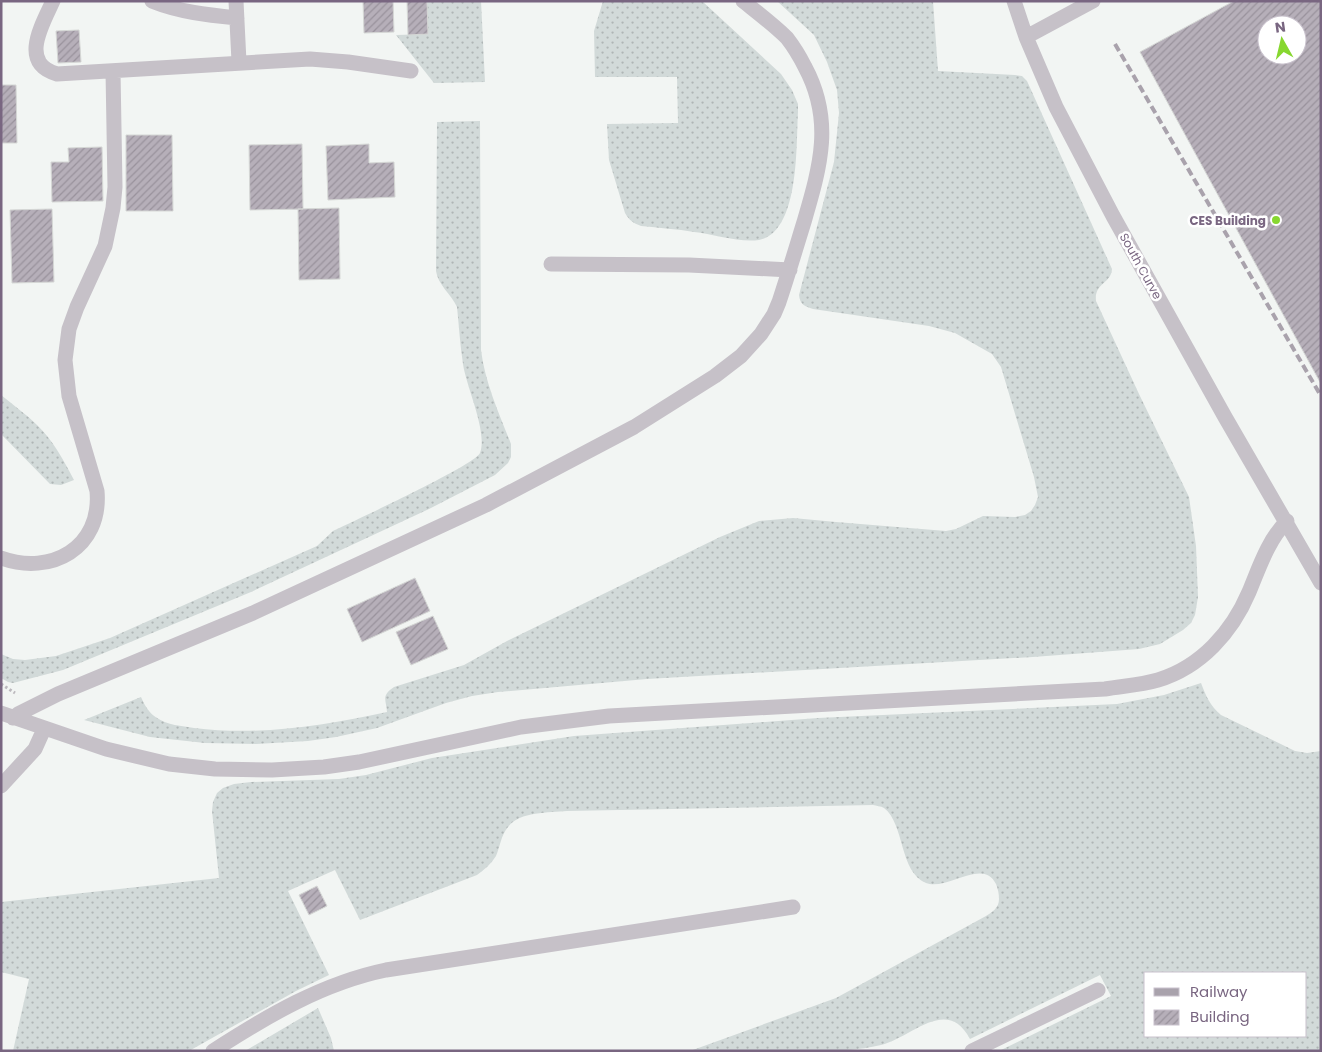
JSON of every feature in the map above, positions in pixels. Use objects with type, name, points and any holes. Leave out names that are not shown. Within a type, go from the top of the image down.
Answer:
[{"type":"lane","points":[[53,1],[39,32],[36,44],[38,58],[42,66],[48,71],[58,74],[310,59],[348,62],[411,71]]},
{"type":"lane","points":[[152,1],[189,12],[237,18]]},
{"type":"lane","points":[[236,1],[239,62]]},
{"type":"lane","points":[[7,716],[18,714],[58,694],[253,613],[486,505],[634,427],[714,376],[751,346],[774,314],[790,270],[814,184],[821,148],[822,124],[820,104],[813,82],[800,56],[786,38],[744,1]]},
{"type":"lane","name":"South Curve","points":[[1014,1],[1026,37],[1056,107],[1225,417],[1287,521],[1321,583]]},
{"type":"lane","points":[[1026,37],[1093,1]]},
{"type":"lane","points":[[1,558],[14,563],[35,564],[55,561],[72,552],[88,535],[95,520],[98,502],[97,491],[69,396],[65,360],[69,329],[105,246],[113,208],[113,71]]},
{"type":"lane","points":[[551,264],[689,265],[790,270]]},
{"type":"lane","points":[[7,716],[106,749],[169,764],[215,769],[272,770],[358,762],[521,728],[609,716],[1105,689],[1140,684],[1160,679],[1181,669],[1200,659],[1214,647],[1226,633],[1248,594],[1278,530],[1287,521]]},
{"type":"lane","points":[[1,786],[35,749],[44,729]]},
{"type":"lane","points":[[213,1051],[260,1021],[330,986],[362,975],[793,907]]},
{"type":"lane","points":[[972,1051],[1098,990]]},
{"type":"shaded area","points":[[427,1],[481,1],[485,82],[434,83],[396,35],[428,34]]},
{"type":"shaded area","points":[[603,1],[702,1],[781,74],[792,90],[798,104],[796,164],[789,204],[782,221],[772,234],[752,241],[641,226],[631,221],[625,213],[609,160],[607,124],[678,123],[677,77],[595,77],[594,31]]},
{"type":"shaded area","points":[[777,1],[933,1],[938,71],[1015,75],[1022,76],[1027,81],[1112,269],[1109,278],[1100,287],[1096,295],[1096,301],[1189,497],[1196,546],[1198,597],[1195,615],[1191,623],[1160,644],[1139,649],[1033,657],[647,679],[498,692],[446,703],[377,728],[308,741],[256,744],[205,743],[150,737],[84,720],[141,697],[152,714],[165,722],[194,728],[218,730],[243,731],[291,728],[339,722],[387,712],[386,695],[394,687],[464,665],[507,641],[720,537],[759,521],[793,518],[946,531],[956,529],[983,516],[1015,517],[1025,515],[1031,511],[1038,497],[1034,477],[1001,367],[992,354],[955,333],[929,326],[813,309],[805,306],[800,301],[799,295],[834,162],[839,113],[837,90],[827,62],[814,35]]},
{"type":"shaded area","points":[[480,121],[481,350],[489,386],[511,444],[511,457],[508,463],[495,475],[429,509],[251,592],[63,670],[13,683],[1,678],[1,654],[13,659],[25,660],[56,656],[110,638],[317,546],[333,531],[458,469],[480,453],[482,444],[481,433],[463,364],[457,307],[439,281],[436,271],[437,122]]},
{"type":"shaded area","points":[[1,395],[43,431],[58,451],[74,480],[61,485],[50,484],[1,434]]},
{"type":"shaded area","points":[[1201,683],[1214,708],[1221,715],[1295,751],[1307,753],[1321,751],[1321,1051],[999,1051],[1111,996],[1100,975],[970,1039],[961,1026],[951,1020],[940,1020],[916,1028],[881,1045],[859,1049],[826,1051],[690,1051],[836,998],[986,916],[996,907],[999,899],[996,884],[990,877],[983,874],[964,876],[935,884],[926,883],[917,877],[906,859],[896,825],[891,815],[884,808],[873,805],[567,811],[527,815],[513,822],[508,827],[502,837],[496,856],[477,875],[360,920],[335,870],[288,891],[329,975],[296,991],[189,1051],[13,1051],[29,979],[1,972],[1,902],[219,878],[212,811],[213,802],[217,793],[223,788],[234,784],[339,779],[366,775],[432,758],[574,736],[818,718],[1117,704],[1164,695]]},
{"type":"shaded area","points":[[318,1008],[331,1038],[334,1051],[245,1051]]},
{"type":"building","points":[[363,1],[393,1],[394,32],[364,33]]},
{"type":"building","points":[[407,1],[427,1],[428,34],[408,35]]},
{"type":"building","name":"CES Building","points":[[1234,1],[1321,1],[1321,384],[1140,52]]},
{"type":"building","points":[[79,30],[81,62],[58,63],[56,31]]},
{"type":"building","points":[[1,85],[16,85],[17,143],[1,143]]},
{"type":"building","points":[[126,135],[172,135],[173,211],[126,211]]},
{"type":"building","points":[[302,144],[303,209],[250,210],[249,145]]},
{"type":"building","points":[[369,144],[369,163],[394,162],[395,197],[328,200],[326,146]]},
{"type":"building","points":[[102,147],[103,201],[52,202],[51,162],[69,162],[68,148]]},
{"type":"building","points":[[339,208],[340,279],[299,280],[298,209]]},
{"type":"building","points":[[52,209],[54,282],[12,283],[10,210]]},
{"type":"building","points":[[415,578],[430,611],[362,642],[347,609]]},
{"type":"building","points":[[433,616],[448,649],[411,665],[396,632]]},
{"type":"building","points":[[317,886],[327,906],[309,915],[299,895]]},
{"type":"railway","points":[[1115,44],[1321,396]]},
{"type":"place","name":"CES Building","points":[[1276,220]]}]
